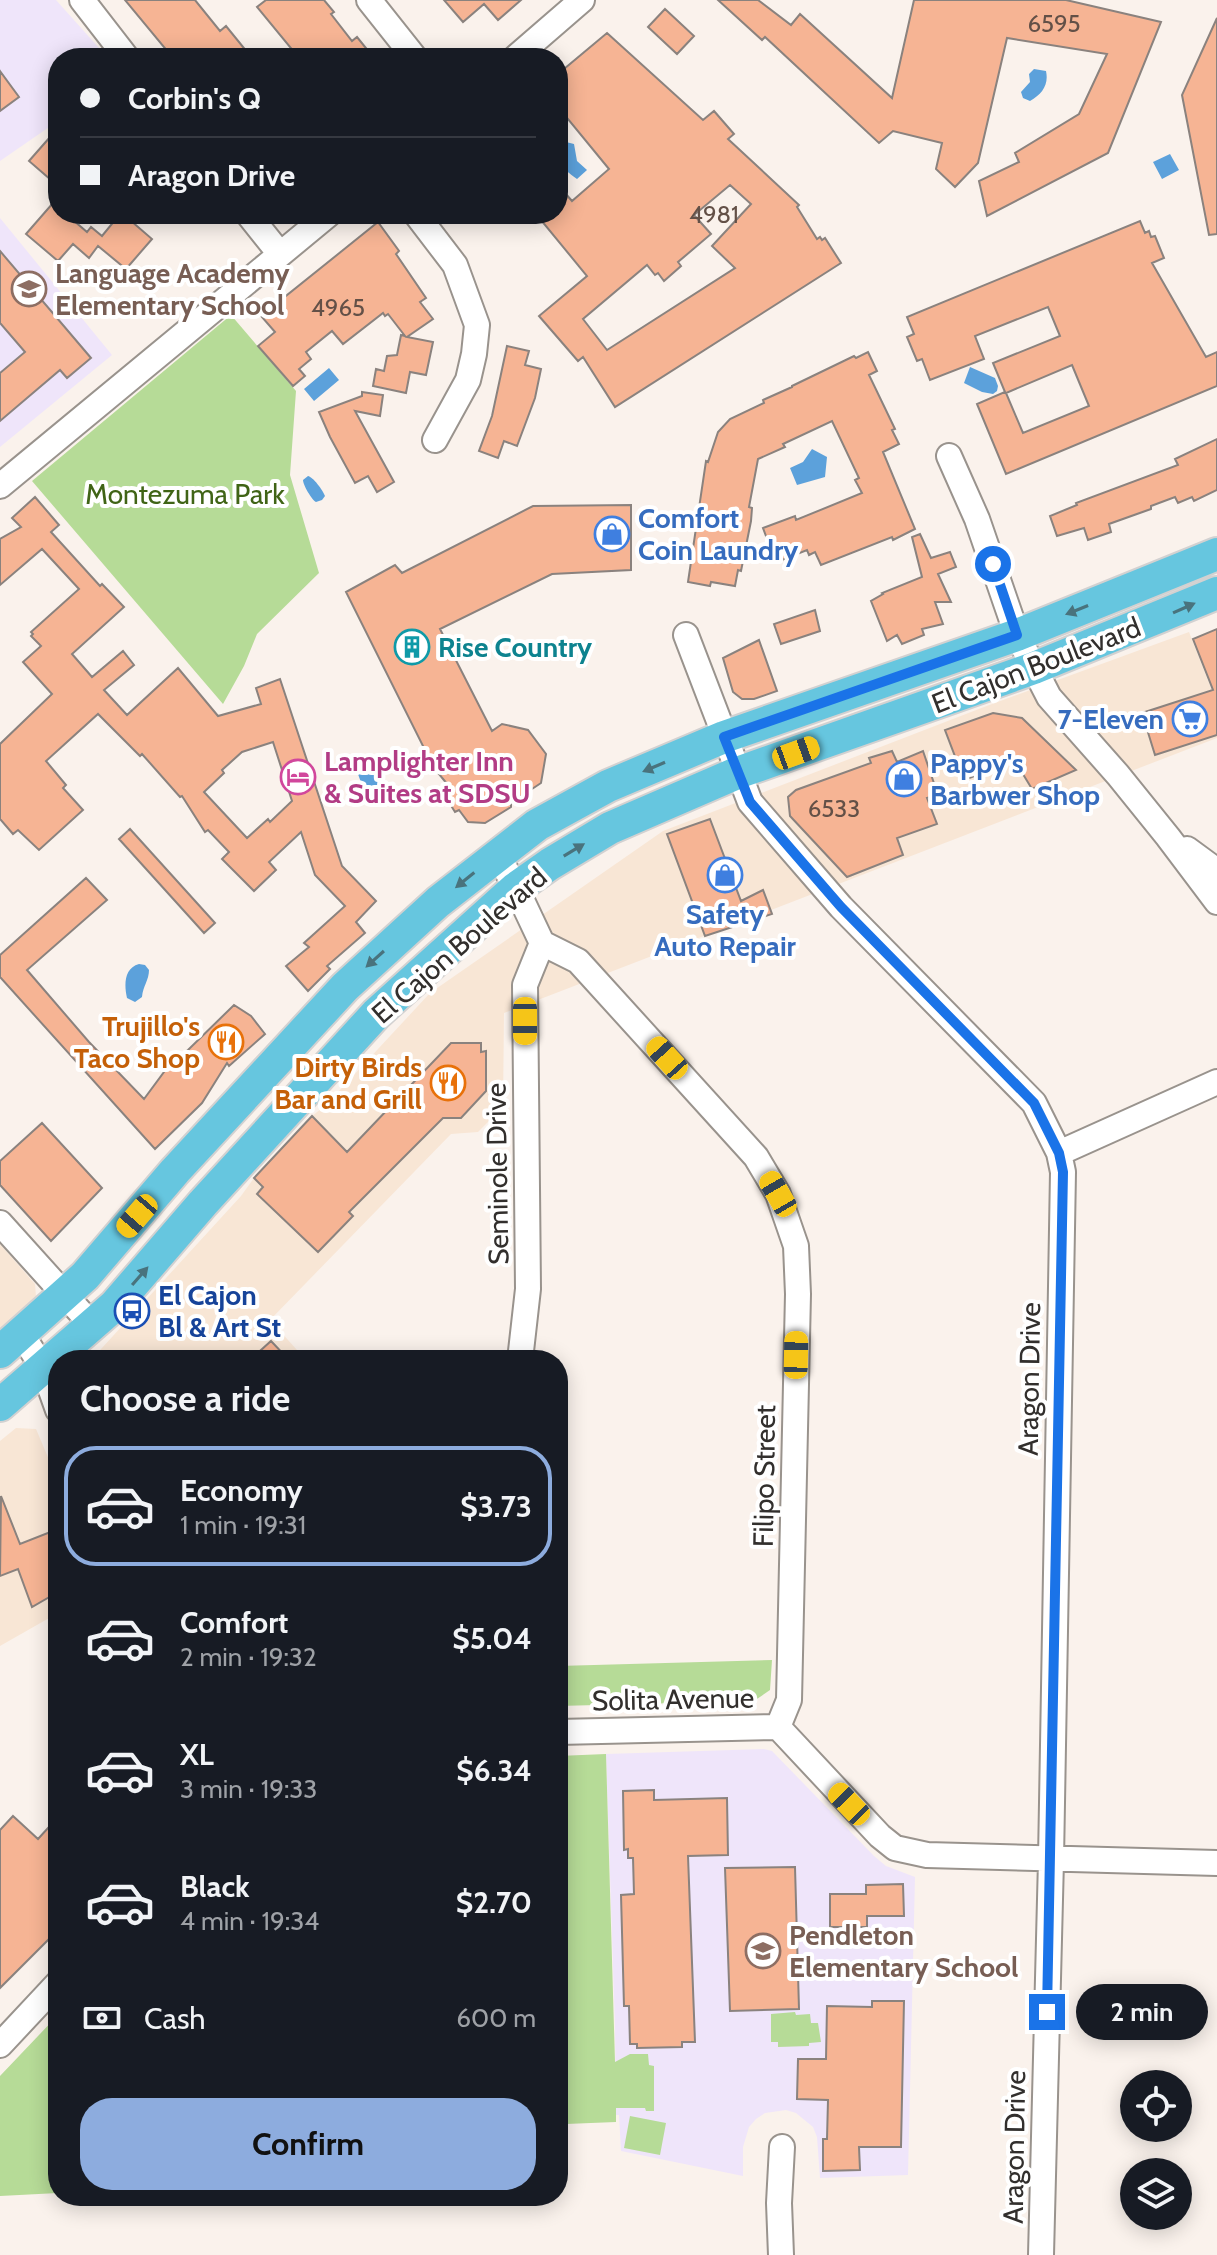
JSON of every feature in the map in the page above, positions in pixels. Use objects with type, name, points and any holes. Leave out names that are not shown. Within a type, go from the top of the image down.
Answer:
[{"type":"main road","name":"El Cajon Boulevard","points":[[10,1342],[85,1276],[175,1171],[345,987],[438,902],[537,825],[608,786],[724,737],[1017,635],[1217,554]]},
{"type":"main road","name":"El Cajon Boulevard","points":[[64,1350],[115,1305],[203,1203],[376,1014],[516,888],[610,828],[737,773],[1034,668],[1217,593]]},
{"type":"main road","name":"El Cajon Boulevard","points":[[0,1405],[48,1364]]},
{"type":"street","points":[[82,0],[119,48]]},
{"type":"street","points":[[369,0],[407,48]]},
{"type":"street","points":[[527,48],[582,0]]},
{"type":"street","points":[[256,224],[280,254]]},
{"type":"street","points":[[0,486],[317,224]]},
{"type":"street","points":[[424,224],[455,265],[477,325],[468,380],[435,440]]},
{"type":"street","points":[[949,456],[977,519],[1017,635],[1049,697],[1168,837],[1217,902]]},
{"type":"street","name":"Aragon Drive","points":[[686,635],[750,802],[828,892],[1034,1103],[1059,1153],[1063,1172],[1041,2255]]},
{"type":"street","points":[[1168,837],[1217,871]]},
{"type":"street","points":[[497,854],[542,943]]},
{"type":"street","name":"Seminole Drive","points":[[521,1350],[528,1289],[525,985],[542,943]]},
{"type":"street","name":"Filipo Street","points":[[542,943],[578,961],[756,1157],[778,1194],[796,1246],[798,1294],[789,1700],[778,1727]]},
{"type":"street","points":[[1059,1153],[1217,1082]]},
{"type":"street","points":[[0,1223],[92,1325]]},
{"type":"street","points":[[10,1342],[43,1368],[48,1382]]},
{"type":"street","name":"Solita Avenue","points":[[568,1732],[778,1727],[865,1821],[895,1848],[927,1855],[1217,1863]]},
{"type":"street","points":[[0,2045],[48,1994]]},
{"type":"street","points":[[781,2255],[779,2203],[782,2147]]},
{"type":"shaded area","points":[[0,0],[56,0],[99,48],[48,48],[48,128],[0,161]]},
{"type":"shaded area","name":"Language Academy Elementary School","points":[[0,218],[112,355],[0,447]]},
{"type":"shaded area","points":[[1189,632],[1211,688],[1217,688],[1217,738],[504,1013],[503,1107],[478,1132],[451,1134],[270,1320],[297,1350],[100,1350],[254,1178],[430,993],[663,831]]},
{"type":"shaded area","points":[[0,1244],[35,1284],[36,1297],[0,1331]]},
{"type":"shaded area","points":[[16,1428],[36,1429],[48,1457],[48,1619],[0,1646],[0,1441]]},
{"type":"shaded area","name":"Pendleton Elementary School","points":[[772,1751],[874,1856],[886,1866],[915,1877],[908,2175],[820,2178],[817,2137],[813,2127],[796,2113],[786,2110],[765,2113],[749,2127],[743,2147],[743,2176],[621,2151],[619,2115],[616,2115],[606,1754]]},
{"type":"green space","name":"Montezuma Park","points":[[231,315],[296,391],[290,475],[319,573],[257,634],[223,704],[32,481]]},
{"type":"green space","points":[[772,1660],[770,1690],[754,1701],[568,1706],[568,1666]]},
{"type":"green space","points":[[606,1754],[615,2062],[630,2054],[648,2054],[649,2065],[654,2066],[654,2111],[616,2108],[616,2122],[568,2124],[568,1756]]},
{"type":"green space","points":[[795,2012],[796,2015],[810,2014],[811,2023],[818,2023],[821,2042],[809,2043],[809,2046],[778,2047],[778,2042],[771,2042],[771,2014]]},
{"type":"green space","points":[[48,2026],[48,2194],[0,2196],[0,2076]]},
{"type":"green space","points":[[630,2116],[666,2123],[660,2155],[624,2148]]},
{"type":"water","points":[[1034,69],[1046,71],[1046,81],[1041,92],[1030,101],[1023,98],[1021,92],[1030,82],[1029,74]]},
{"type":"water","points":[[568,142],[574,144],[577,161],[587,170],[577,179],[568,171]]},
{"type":"water","points":[[1170,154],[1179,170],[1162,179],[1153,162]]},
{"type":"water","points":[[970,367],[995,378],[997,391],[993,394],[982,392],[964,383]]},
{"type":"water","points":[[329,368],[339,380],[314,401],[304,389]]},
{"type":"water","points":[[812,449],[827,457],[825,477],[797,485],[790,468],[803,462]]},
{"type":"water","points":[[308,476],[322,490],[325,496],[322,500],[316,502],[308,492],[303,480]]},
{"type":"water","points":[[370,760],[381,791],[366,796],[355,766]]},
{"type":"water","points":[[139,964],[145,965],[149,974],[142,997],[135,1002],[127,998],[126,983],[130,969]]},
{"type":"building","points":[[125,0],[195,0],[220,31],[226,26],[244,48],[165,48]]},
{"type":"building","points":[[266,0],[324,0],[352,41],[357,37],[366,48],[291,48],[257,7]]},
{"type":"building","points":[[444,0],[521,0],[498,20],[484,4],[463,22]]},
{"type":"building","points":[[718,0],[758,0],[791,25],[800,14],[892,98],[914,0],[1066,0],[1161,22],[1108,153],[987,216],[979,181],[1019,162],[1015,153],[1079,114],[1107,54],[1007,38],[978,163],[955,187],[936,169],[942,143],[893,131],[879,143],[765,37],[762,40]]},
{"type":"building","points":[[665,9],[694,36],[677,54],[648,27]]},
{"type":"building","points":[[1217,18],[1217,234],[1209,235],[1182,95]]},
{"type":"building","points":[[607,33],[703,120],[714,111],[734,134],[728,139],[799,205],[797,207],[817,239],[825,238],[841,263],[615,407],[583,357],[578,361],[539,316],[587,276],[544,224],[568,224],[568,196],[572,201],[609,169],[568,119],[568,66]],"holes":[[[730,185],[751,204],[712,246],[735,268],[607,350],[583,319],[647,265],[664,281],[681,266],[678,262],[711,234],[694,215]]]},
{"type":"building","points":[[0,71],[19,97],[0,111]]},
{"type":"building","points":[[48,139],[48,177],[29,161]]},
{"type":"building","points":[[48,209],[48,224],[78,224],[87,232],[91,227],[102,236],[112,224],[135,224],[152,239],[126,269],[98,246],[89,258],[73,244],[58,261],[26,234]]},
{"type":"building","points":[[1140,221],[1145,233],[1149,231],[1151,237],[1155,236],[1164,258],[1152,263],[1206,357],[1217,352],[1217,386],[1006,474],[977,404],[1005,392],[993,363],[1060,336],[1048,307],[975,336],[984,359],[930,380],[922,359],[917,361],[907,337],[914,334],[907,317]],"holes":[[[1072,365],[1089,406],[1023,433],[1006,393]]]},
{"type":"building","points":[[376,224],[379,224],[426,298],[420,302],[433,319],[407,337],[433,342],[426,375],[410,372],[406,393],[373,386],[376,369],[384,371],[387,356],[397,355],[401,335],[405,336],[388,314],[385,316],[383,313],[343,344],[332,331],[306,352],[311,359],[299,369],[305,376],[293,386],[258,346],[275,332],[261,316]]},
{"type":"building","points":[[0,251],[91,358],[67,378],[60,370],[0,421],[0,373],[25,352],[0,323]]},
{"type":"building","points":[[507,346],[529,351],[525,365],[541,369],[535,398],[517,446],[504,441],[498,458],[479,451],[492,416]]},
{"type":"building","points":[[868,352],[877,371],[869,375],[899,444],[883,452],[915,529],[893,540],[892,537],[821,565],[815,552],[809,555],[807,550],[782,560],[778,550],[772,552],[763,528],[795,516],[796,520],[862,493],[855,480],[859,478],[832,421],[758,459],[749,507],[752,508],[751,521],[735,586],[688,582],[706,461],[718,432],[730,419],[764,403],[763,400]]},
{"type":"building","points":[[362,392],[383,395],[380,416],[355,411],[394,482],[377,492],[368,476],[355,483],[319,412],[362,396]]},
{"type":"building","points":[[1217,439],[1217,490],[1194,501],[1192,497],[1178,503],[1175,497],[1151,506],[1151,509],[1109,524],[1111,532],[1088,540],[1084,528],[1057,536],[1050,516],[1076,503],[1178,465],[1175,459]]},
{"type":"building","points":[[35,497],[59,525],[51,532],[100,586],[102,584],[124,607],[72,654],[92,677],[123,651],[134,665],[104,690],[127,715],[178,668],[218,716],[261,704],[256,688],[280,679],[342,866],[376,901],[356,922],[365,933],[327,966],[330,969],[308,991],[286,966],[309,947],[304,943],[345,906],[315,875],[301,832],[269,862],[276,870],[254,891],[222,859],[229,852],[208,830],[205,832],[182,796],[98,714],[46,761],[66,785],[63,788],[83,810],[39,850],[18,830],[13,834],[0,819],[0,744],[52,694],[23,662],[41,646],[31,632],[79,589],[42,549],[0,585],[0,539],[21,527],[12,518]],"holes":[[[273,742],[292,801],[247,838],[204,792],[242,752]]]},
{"type":"building","name":"Rise Country","points":[[631,505],[631,570],[552,574],[440,629],[492,731],[502,724],[528,730],[546,754],[541,783],[485,823],[468,822],[459,810],[455,812],[442,791],[448,785],[434,768],[346,592],[395,565],[402,573],[533,506]]},
{"type":"building","points":[[920,534],[931,558],[950,552],[956,567],[938,574],[951,602],[935,602],[943,624],[922,629],[924,635],[902,644],[897,635],[887,641],[871,601],[882,593],[922,577],[912,537]]},
{"type":"building","points":[[815,610],[820,631],[781,644],[774,624]]},
{"type":"building","points":[[1217,629],[1217,735],[1155,755],[1142,713],[1213,690],[1193,639]]},
{"type":"building","points":[[759,640],[777,691],[754,699],[742,699],[733,692],[723,658]]},
{"type":"building","points":[[993,713],[1022,718],[1076,770],[1032,789],[1015,761],[964,780],[945,730]]},
{"type":"building","points":[[892,751],[897,762],[923,751],[938,795],[927,798],[937,824],[897,838],[903,855],[847,877],[790,816],[788,797],[796,790],[871,763],[869,758]]},
{"type":"building","points":[[710,819],[741,901],[763,890],[772,914],[705,936],[667,834]]},
{"type":"building","points":[[130,829],[215,923],[204,933],[119,839]]},
{"type":"building","points":[[86,878],[107,900],[27,970],[89,1042],[144,1099],[167,1068],[234,1005],[251,1016],[265,1034],[229,1066],[227,1063],[202,1103],[155,1149],[0,977],[0,955]]},
{"type":"building","points":[[451,1043],[481,1043],[481,1052],[486,1051],[486,1091],[461,1118],[443,1118],[349,1212],[353,1216],[318,1252],[257,1194],[263,1187],[254,1178],[312,1116],[347,1152]]},
{"type":"building","points":[[42,1123],[102,1188],[51,1241],[0,1185],[0,1161]]},
{"type":"building","points":[[271,1341],[280,1350],[261,1350]]},
{"type":"building","points":[[1,1496],[20,1544],[48,1533],[48,1598],[32,1607],[18,1569],[0,1576]]},
{"type":"building","points":[[654,1790],[654,1800],[727,1798],[728,1855],[688,1856],[695,2042],[682,2042],[682,2047],[637,2048],[637,2044],[630,2044],[629,2006],[624,2006],[621,1895],[634,1894],[633,1858],[628,1858],[628,1849],[624,1850],[623,1791]]},
{"type":"building","points":[[13,1816],[38,1839],[48,1828],[48,1940],[0,1988],[0,1830]]},
{"type":"building","points":[[795,1867],[799,2009],[730,2011],[725,1868]]},
{"type":"building","points":[[903,1884],[904,1916],[867,1916],[867,1927],[830,1927],[830,1894],[866,1894],[866,1885]]},
{"type":"building","points":[[872,2001],[904,2001],[901,2147],[859,2147],[860,2170],[823,2171],[828,2100],[797,2099],[798,2059],[826,2059],[827,2006],[872,2007]]},
{"type":"place","name":"Language Academy Elementary School","points":[[29,289]]},
{"type":"place","name":"Comfort Coin Laundry","points":[[612,534]]},
{"type":"place","name":"Rise Country","points":[[412,647]]},
{"type":"place","name":"7-Eleven","points":[[1190,719]]},
{"type":"place","name":"Lamplighter Inn & Suites at SDSU","points":[[298,777]]},
{"type":"place","name":"Pappy's Barbwer Shop","points":[[904,779]]},
{"type":"place","name":"Safety Auto Repair","points":[[725,875]]},
{"type":"place","name":"Trujillo's Taco Shop","points":[[226,1042]]},
{"type":"place","name":"Dirty Birds Bar and Grill","points":[[448,1083]]},
{"type":"place","name":"El Cajon Bl & Art St","points":[[132,1311]]},
{"type":"place","name":"Pendleton Elementary School","points":[[763,1951]]},
{"type":"route","points":[[993,564],[1017,635],[724,737],[750,802],[841,907],[1034,1103],[1059,1153],[1063,1172],[1047,2012]]}]
